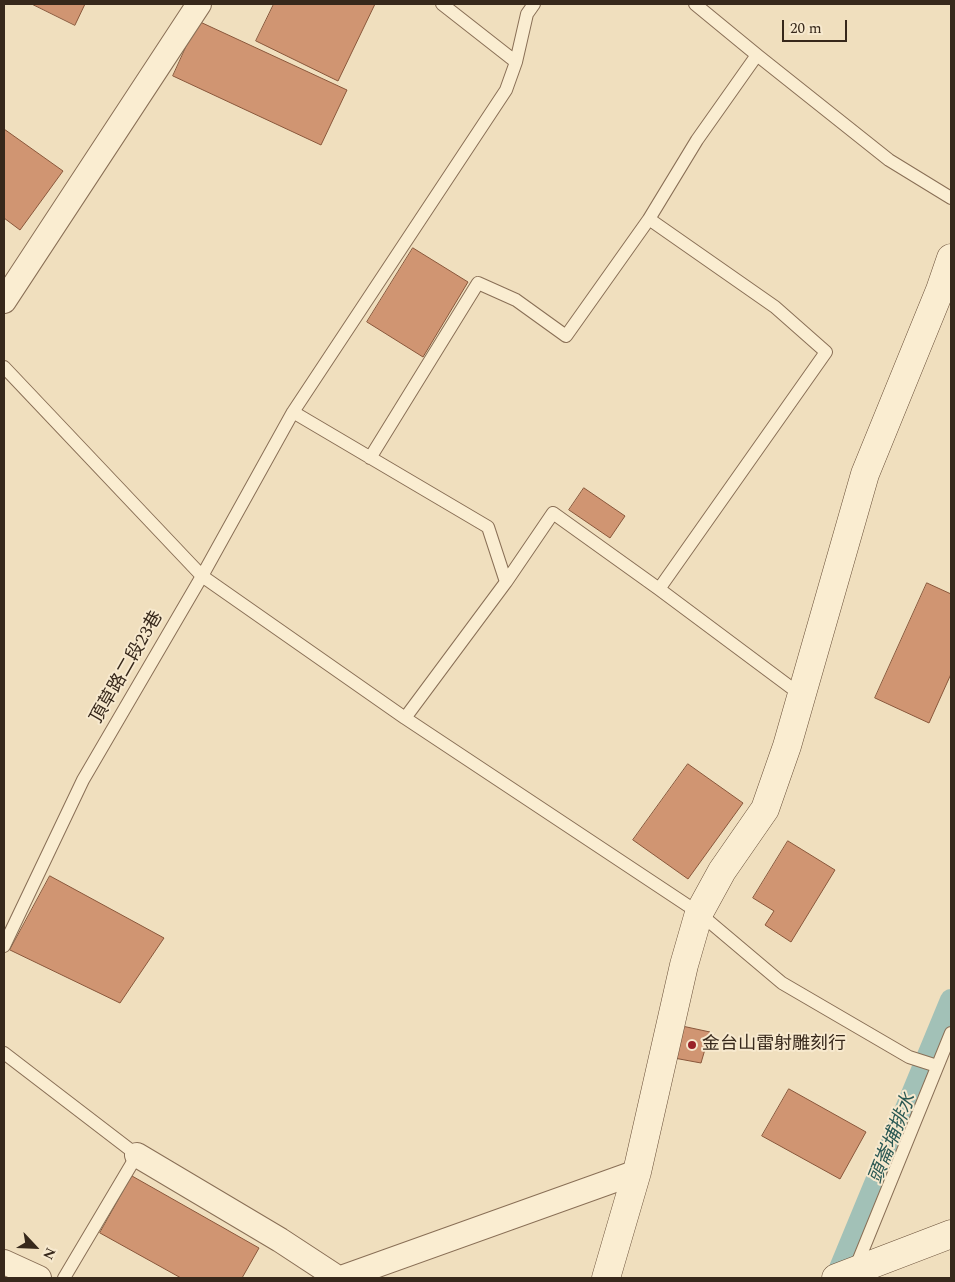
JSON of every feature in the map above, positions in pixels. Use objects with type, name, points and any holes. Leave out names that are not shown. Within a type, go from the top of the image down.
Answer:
[{"type":"street","points":[[4,301],[199,4]]},
{"type":"street","points":[[606,1278],[636,1172],[684,965],[699,913],[722,872],[765,809],[788,746],[865,474],[940,290],[951,258]]},
{"type":"street","points":[[137,1155],[280,1240],[339,1278],[636,1172]]},
{"type":"street","points":[[847,1276],[951,1234]]},
{"type":"street","points":[[4,1262],[39,1278]]},
{"type":"lane","points":[[442,4],[516,62]]},
{"type":"lane","name":"頂草路二段23巷","points":[[4,946],[83,780],[202,576],[292,412],[506,90],[516,62],[527,14],[534,4]]},
{"type":"lane","points":[[695,4],[889,160],[951,198]]},
{"type":"lane","points":[[370,458],[478,283],[516,300],[566,336],[649,219],[697,140],[757,55]]},
{"type":"lane","points":[[649,219],[775,307],[826,352],[659,589]]},
{"type":"lane","points":[[4,367],[202,576],[405,718],[699,913],[782,983],[909,1057],[937,1066]]},
{"type":"lane","points":[[292,412],[488,527],[506,582]]},
{"type":"lane","points":[[405,718],[506,582],[552,513],[659,589],[801,695]]},
{"type":"lane","points":[[847,1276],[951,1033]]},
{"type":"lane","points":[[4,1053],[137,1155],[64,1278]]},
{"type":"building","points":[[32,4],[85,4],[75,25]]},
{"type":"building","points":[[274,4],[375,4],[338,81],[256,41]]},
{"type":"building","points":[[198,21],[347,90],[321,145],[173,76]]},
{"type":"building","points":[[4,129],[63,171],[20,230],[4,218]]},
{"type":"building","points":[[413,248],[468,282],[423,357],[367,322]]},
{"type":"building","points":[[584,488],[625,516],[610,538],[569,510]]},
{"type":"building","points":[[927,583],[951,594],[951,674],[929,723],[875,698]]},
{"type":"building","points":[[688,764],[743,803],[688,879],[633,840]]},
{"type":"building","points":[[788,841],[835,870],[791,942],[765,925],[774,911],[753,898]]},
{"type":"building","points":[[50,876],[164,938],[120,1003],[10,950]]},
{"type":"building","name":"金台山雷射雕刻行","points":[[682,1026],[710,1032],[701,1063],[674,1058]]},
{"type":"building","points":[[789,1089],[866,1132],[840,1179],[762,1136]]},
{"type":"building","points":[[132,1176],[259,1248],[242,1278],[181,1278],[100,1233]]},
{"type":"waterway","name":"頭崙埔排水","points":[[836,1278],[951,1000]]},
{"type":"place","name":"金台山雷射雕刻行","points":[[692,1045]]}]
